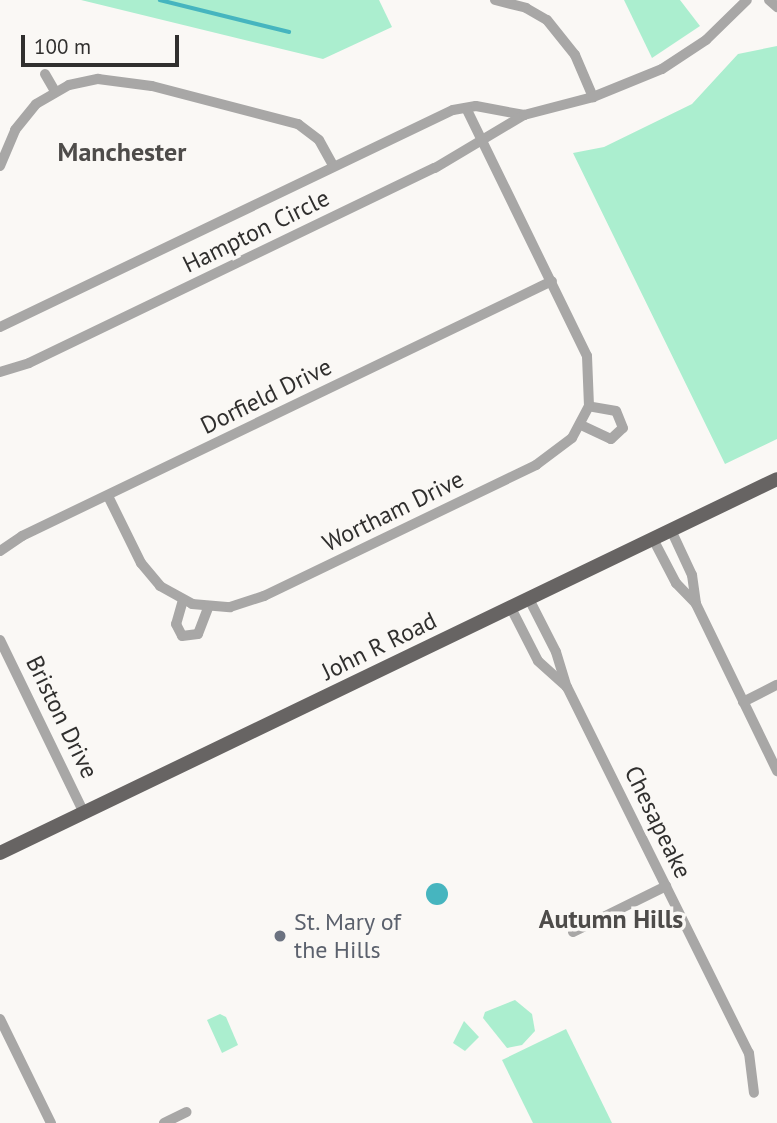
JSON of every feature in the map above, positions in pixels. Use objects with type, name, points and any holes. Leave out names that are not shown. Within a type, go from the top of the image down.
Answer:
[{"type":"main road","name":"John R Road","points":[[0,853],[777,479]]},
{"type":"street","points":[[495,0],[547,20],[575,55],[593,97]]},
{"type":"street","name":"Hampton Circle","points":[[0,372],[29,363],[484,142],[524,115],[593,97],[677,60],[706,40],[747,0]]},
{"type":"street","points":[[769,0],[777,7]]},
{"type":"street","points":[[44,74],[55,91]]},
{"type":"street","points":[[0,166],[21,121],[55,91],[84,80],[132,82],[298,124],[319,140],[333,165]]},
{"type":"street","name":"Hampton Circle","points":[[0,327],[333,165],[453,110],[466,108],[524,115]]},
{"type":"street","name":"Wortham Drive","points":[[108,496],[145,571],[183,600],[208,608],[256,600],[558,452],[581,425],[589,406],[587,356],[466,108]]},
{"type":"street","name":"Dorfield Drive","points":[[0,551],[552,281]]},
{"type":"street","points":[[581,425],[611,439],[623,428],[616,411],[589,406]]},
{"type":"street","points":[[671,530],[692,575],[696,604],[777,771]]},
{"type":"street","points":[[653,539],[676,583],[696,604]]},
{"type":"street","name":"Chesapeake","points":[[529,599],[567,687],[749,1053],[754,1093]]},
{"type":"street","points":[[183,600],[176,624],[183,636],[198,634],[208,608]]},
{"type":"street","name":"Chesapeake","points":[[511,608],[538,660],[567,687]]},
{"type":"street","name":"Briston Drive","points":[[0,640],[85,813]]},
{"type":"street","points":[[743,702],[777,685]]},
{"type":"street","points":[[573,932],[666,886]]},
{"type":"street","points":[[0,1019],[51,1123]]},
{"type":"street","points":[[164,1123],[187,1112]]},
{"type":"green space","points":[[81,0],[379,0],[392,27],[323,59]]},
{"type":"green space","points":[[624,0],[680,0],[700,26],[652,58]]},
{"type":"green space","points":[[777,46],[777,439],[725,464],[573,153],[604,147],[692,104],[738,54]]},
{"type":"green space","points":[[515,1000],[532,1014],[535,1031],[522,1045],[507,1048],[483,1018],[485,1012]]},
{"type":"green space","points":[[220,1014],[226,1017],[238,1045],[222,1053],[207,1020]]},
{"type":"green space","points":[[464,1021],[479,1037],[465,1051],[453,1043]]},
{"type":"green space","points":[[566,1029],[612,1123],[533,1123],[502,1060]]},
{"type":"water","points":[[437,883],[445,886],[448,894],[445,902],[437,905],[429,902],[426,894],[429,886]]},
{"type":"waterway","points":[[160,0],[289,32]]},
{"type":"place","name":"St. Mary of the Hills","points":[[280,936]]},
{"type":"district","name":"Manchester","points":[[122,152]]},
{"type":"district","name":"Autumn Hills","points":[[611,919]]}]
